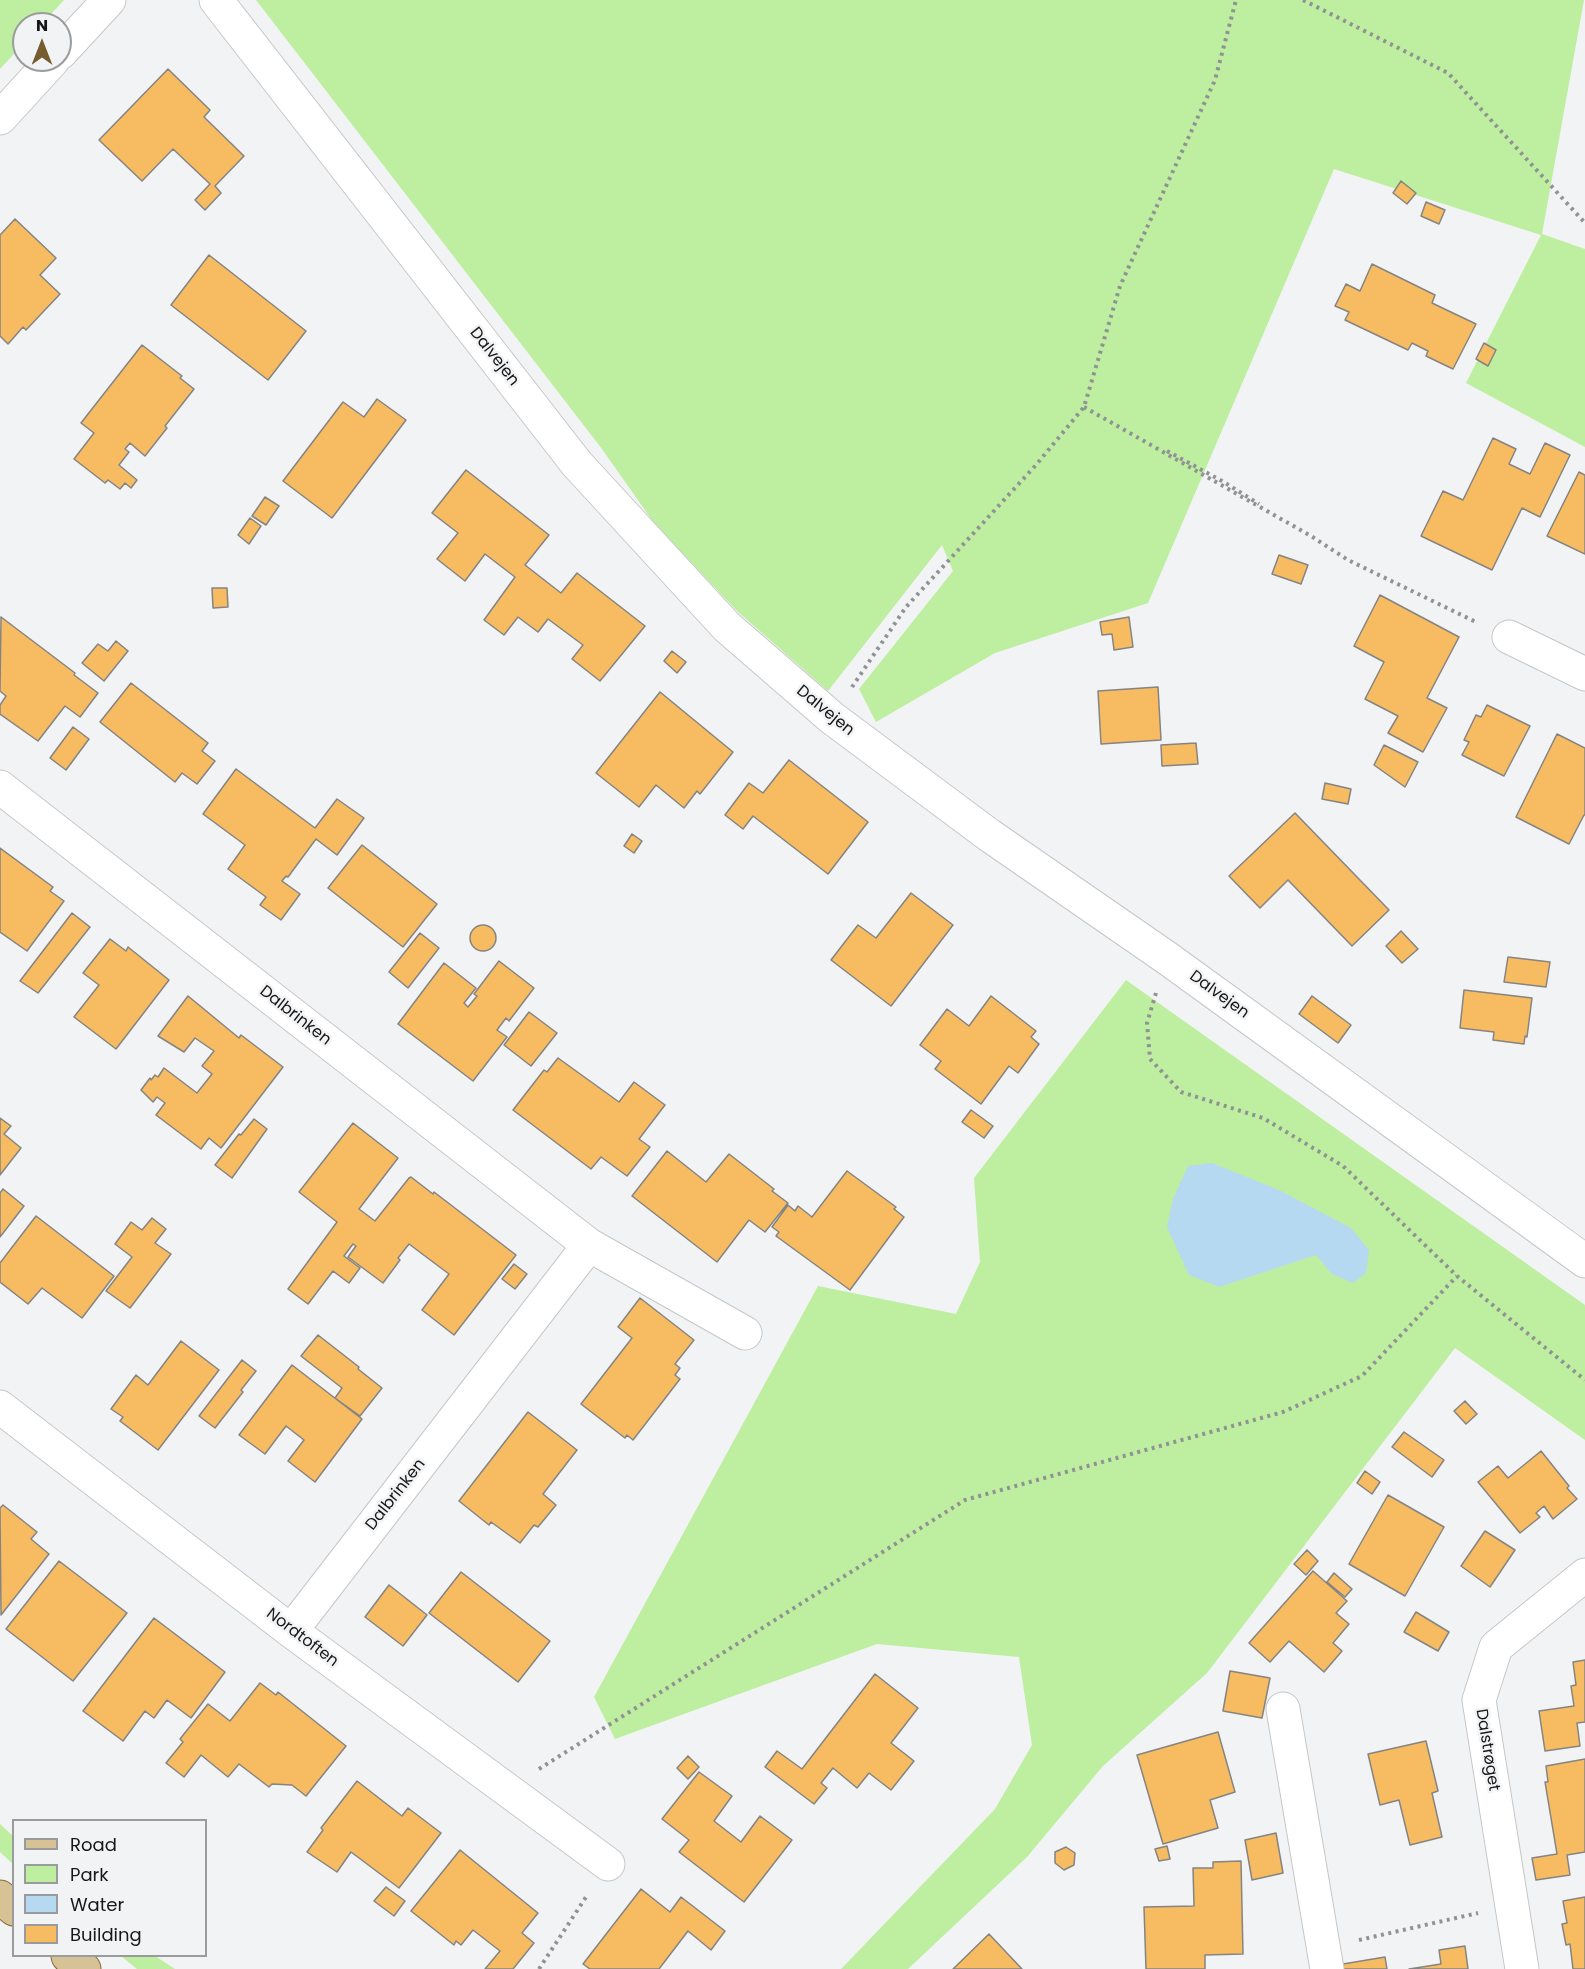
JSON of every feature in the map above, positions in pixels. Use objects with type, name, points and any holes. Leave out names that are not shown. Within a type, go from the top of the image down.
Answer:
[{"type":"main road","points":[[0,1897],[12,1907]]},
{"type":"main road","points":[[69,1957],[84,1969]]},
{"type":"street","points":[[72,40],[109,0]]},
{"type":"street","name":"Dalvejen","points":[[216,0],[577,464],[727,627],[832,718],[989,835],[1167,958],[1585,1261]]},
{"type":"street","points":[[0,118],[42,72]]},
{"type":"street","points":[[1509,636],[1585,674]]},
{"type":"street","name":"Dalbrinken","points":[[0,787],[589,1245],[745,1333]]},
{"type":"street","name":"Dalbrinken","points":[[291,1631],[589,1245]]},
{"type":"street","name":"Nordtoften","points":[[0,1407],[291,1631],[608,1864]]},
{"type":"street","name":"Dalstrøget","points":[[1522,1969],[1479,1700],[1496,1647],[1585,1575]]},
{"type":"street","points":[[1283,1709],[1325,1958]]},
{"type":"path","points":[[832,718],[906,607],[1036,465],[1084,407],[1120,286],[1215,80],[1236,0]]},
{"type":"path","points":[[1303,0],[1448,73],[1585,223]]},
{"type":"path","points":[[1084,407],[1222,481],[1348,560],[1509,636]]},
{"type":"path","points":[[1167,958],[1147,1023],[1150,1059],[1180,1092],[1263,1118],[1343,1166],[1457,1276],[1585,1380]]},
{"type":"path","points":[[507,1789],[964,1500],[1283,1412],[1362,1376],[1457,1276]]},
{"type":"path","points":[[539,1969],[608,1864]]},
{"type":"path","points":[[1325,1958],[1511,1905]]},
{"type":"green space","points":[[0,0],[64,0],[53,12],[12,12],[12,56],[0,69]]},
{"type":"green space","points":[[256,0],[1584,0],[1542,234],[1585,249],[1585,447],[1466,383],[1541,235],[1334,169],[1148,603],[995,653],[876,722],[859,689],[953,571],[942,545],[828,691],[737,611],[654,523],[602,449]]},
{"type":"green space","points":[[1126,980],[1585,1305],[1585,1440],[1455,1348],[1207,1673],[1103,1766],[1027,1857],[908,1969],[841,1969],[995,1809],[1032,1745],[1019,1657],[877,1644],[615,1739],[594,1697],[818,1286],[956,1314],[980,1262],[974,1178]]},
{"type":"green space","points":[[0,1824],[12,1835],[12,1863],[0,1852]]},
{"type":"green space","points":[[122,1957],[157,1957],[175,1969],[137,1969]]},
{"type":"water","points":[[1212,1163],[1279,1190],[1351,1228],[1369,1250],[1366,1273],[1353,1283],[1332,1274],[1316,1255],[1219,1287],[1189,1275],[1167,1227],[1173,1199],[1188,1166]]},
{"type":"building","points":[[168,69],[210,110],[204,117],[244,156],[215,186],[221,193],[205,210],[195,200],[210,184],[173,149],[142,181],[99,140]]},
{"type":"building","points":[[1401,181],[1416,193],[1407,204],[1393,193]]},
{"type":"building","points":[[1426,202],[1445,210],[1439,224],[1421,216]]},
{"type":"building","points":[[15,219],[56,258],[40,275],[60,294],[26,330],[23,327],[8,344],[0,336],[0,235]]},
{"type":"building","points":[[209,255],[306,331],[268,380],[171,305]]},
{"type":"building","points":[[1372,264],[1435,295],[1432,303],[1476,324],[1453,369],[1426,356],[1428,351],[1412,343],[1408,350],[1345,320],[1349,312],[1335,306],[1346,284],[1360,291]]},
{"type":"building","points":[[1484,343],[1496,350],[1488,366],[1476,359]]},
{"type":"building","points":[[142,345],[182,376],[180,378],[194,389],[145,456],[130,443],[125,449],[129,452],[119,465],[137,480],[131,488],[125,483],[120,489],[108,480],[105,483],[74,459],[94,433],[81,423]]},
{"type":"building","points":[[377,399],[406,420],[332,518],[283,481],[343,402],[364,417]]},
{"type":"building","points":[[1493,438],[1516,449],[1509,464],[1530,474],[1545,443],[1570,455],[1540,517],[1522,508],[1492,570],[1421,536],[1443,491],[1463,500]]},
{"type":"building","points":[[466,470],[549,535],[525,565],[561,593],[577,573],[645,626],[600,681],[572,659],[583,645],[548,619],[538,632],[518,617],[504,635],[484,620],[515,577],[485,554],[465,581],[437,559],[458,533],[432,513]]},
{"type":"building","points":[[1579,472],[1585,475],[1585,554],[1547,536]]},
{"type":"building","points":[[265,497],[279,506],[266,525],[252,516]]},
{"type":"building","points":[[250,518],[261,526],[249,544],[238,535]]},
{"type":"building","points":[[1279,555],[1308,565],[1301,584],[1272,574]]},
{"type":"building","points":[[212,588],[227,588],[228,607],[213,608]]},
{"type":"building","points":[[1380,595],[1459,637],[1427,698],[1447,708],[1423,752],[1388,733],[1398,716],[1365,699],[1384,662],[1354,646]]},
{"type":"building","points":[[1,617],[98,693],[80,717],[65,706],[38,741],[0,714],[0,705],[6,696],[0,691]]},
{"type":"building","points":[[1129,617],[1133,647],[1114,650],[1112,634],[1102,635],[1100,622]]},
{"type":"building","points":[[116,641],[128,651],[104,681],[82,663],[98,644],[108,651]]},
{"type":"building","points":[[672,651],[686,662],[677,673],[664,661]]},
{"type":"building","points":[[131,683],[208,743],[202,751],[215,761],[197,784],[182,773],[175,782],[100,722]]},
{"type":"building","points":[[1158,687],[1161,740],[1101,744],[1098,691]]},
{"type":"building","points":[[660,692],[733,752],[700,794],[697,791],[684,808],[656,785],[639,807],[596,773]]},
{"type":"building","points":[[1487,705],[1530,726],[1504,776],[1462,755],[1469,742],[1464,740],[1476,715],[1481,717]]},
{"type":"building","points":[[73,727],[89,739],[66,770],[50,758]]},
{"type":"building","points":[[1557,734],[1585,748],[1585,815],[1569,844],[1516,817]]},
{"type":"building","points":[[1196,743],[1198,764],[1162,766],[1161,745]]},
{"type":"building","points":[[1384,745],[1418,762],[1405,787],[1374,765]]},
{"type":"building","points":[[789,760],[868,822],[828,874],[753,816],[743,829],[725,815],[749,783],[763,793]]},
{"type":"building","points":[[236,769],[315,828],[337,799],[364,818],[337,855],[316,839],[288,877],[286,876],[282,881],[300,894],[281,920],[260,905],[266,897],[228,869],[245,845],[203,814]]},
{"type":"building","points":[[1325,783],[1351,789],[1348,804],[1322,799]]},
{"type":"building","points":[[1295,813],[1389,910],[1352,946],[1288,880],[1260,908],[1229,876]]},
{"type":"building","points":[[632,834],[642,841],[634,853],[624,846]]},
{"type":"building","points":[[362,845],[437,904],[403,947],[328,888]]},
{"type":"building","points":[[0,848],[53,887],[50,891],[64,901],[27,951],[0,932]]},
{"type":"building","points":[[911,893],[953,925],[891,1006],[831,960],[858,925],[876,938]]},
{"type":"building","points":[[72,913],[90,927],[38,993],[20,981]]},
{"type":"building","points":[[483,925],[492,929],[496,938],[492,947],[483,951],[474,947],[470,938],[474,929]]},
{"type":"building","points":[[1401,931],[1418,949],[1402,963],[1386,946]]},
{"type":"building","points":[[420,933],[439,948],[408,988],[389,972]]},
{"type":"building","points":[[110,939],[126,951],[128,947],[169,980],[116,1049],[74,1017],[99,985],[83,973]]},
{"type":"building","points":[[1508,957],[1550,962],[1546,987],[1504,982]]},
{"type":"building","points":[[499,961],[534,988],[509,1021],[506,1018],[497,1030],[507,1037],[473,1081],[398,1024],[444,963],[476,988],[464,1003],[468,1007],[477,996],[474,994]]},
{"type":"building","points":[[1464,990],[1532,998],[1524,1044],[1493,1040],[1494,1032],[1460,1028]]},
{"type":"building","points":[[188,996],[239,1038],[241,1035],[283,1067],[221,1148],[209,1138],[201,1149],[156,1115],[165,1103],[157,1097],[153,1102],[141,1090],[150,1078],[151,1080],[155,1075],[158,1077],[164,1068],[197,1093],[212,1074],[202,1066],[214,1051],[195,1038],[184,1052],[158,1036]]},
{"type":"building","points":[[991,996],[1036,1031],[1031,1037],[1039,1044],[1018,1073],[1009,1066],[981,1104],[935,1069],[941,1061],[920,1045],[947,1009],[969,1026]]},
{"type":"building","points":[[1312,996],[1351,1025],[1338,1043],[1299,1014]]},
{"type":"building","points":[[529,1012],[557,1033],[531,1066],[504,1045]]},
{"type":"building","points":[[558,1058],[619,1102],[634,1082],[665,1105],[639,1139],[650,1147],[627,1176],[601,1157],[591,1169],[513,1110],[544,1070],[547,1072]]},
{"type":"building","points":[[971,1110],[993,1126],[984,1138],[962,1122]]},
{"type":"building","points":[[0,1118],[11,1126],[4,1134],[21,1148],[0,1175]]},
{"type":"building","points":[[254,1119],[267,1129],[232,1178],[215,1165]]},
{"type":"building","points":[[353,1123],[398,1158],[359,1209],[375,1221],[411,1177],[516,1255],[454,1335],[422,1310],[449,1274],[409,1244],[383,1283],[348,1257],[356,1246],[353,1244],[344,1256],[360,1268],[349,1283],[333,1271],[308,1304],[288,1289],[337,1222],[299,1192]]},
{"type":"building","points":[[667,1151],[706,1182],[729,1154],[774,1189],[772,1191],[788,1203],[765,1232],[749,1220],[717,1262],[632,1196]]},
{"type":"building","points":[[847,1171],[896,1207],[894,1209],[904,1217],[850,1290],[776,1236],[779,1232],[772,1227],[788,1205],[795,1211],[798,1206],[812,1217]]},
{"type":"building","points":[[3,1189],[24,1206],[0,1237],[0,1193]]},
{"type":"building","points":[[36,1216],[114,1276],[82,1318],[42,1288],[28,1304],[0,1282],[0,1263]]},
{"type":"building","points":[[152,1218],[166,1229],[155,1243],[171,1254],[130,1308],[106,1291],[132,1257],[115,1244],[131,1222],[142,1230]]},
{"type":"building","points":[[514,1264],[527,1274],[515,1289],[502,1279]]},
{"type":"building","points":[[640,1298],[694,1340],[675,1364],[680,1368],[675,1375],[680,1379],[633,1440],[627,1435],[625,1438],[581,1404],[632,1338],[618,1327]]},
{"type":"building","points":[[318,1335],[382,1388],[360,1416],[335,1398],[342,1388],[301,1356]]},
{"type":"building","points":[[181,1341],[219,1370],[158,1450],[120,1421],[123,1417],[111,1409],[136,1375],[148,1385]]},
{"type":"building","points":[[242,1360],[256,1371],[215,1428],[199,1416]]},
{"type":"building","points":[[292,1365],[362,1419],[315,1482],[288,1461],[304,1440],[286,1426],[265,1454],[239,1435]]},
{"type":"building","points":[[1465,1401],[1477,1414],[1466,1424],[1454,1411]]},
{"type":"building","points":[[528,1412],[577,1450],[543,1494],[556,1505],[538,1527],[534,1525],[520,1543],[491,1522],[489,1525],[459,1501]]},
{"type":"building","points":[[1404,1432],[1444,1460],[1432,1477],[1392,1447]]},
{"type":"building","points":[[1541,1451],[1577,1499],[1553,1519],[1544,1506],[1536,1513],[1540,1517],[1520,1533],[1478,1482],[1498,1466],[1508,1478]]},
{"type":"building","points":[[1365,1471],[1380,1482],[1372,1494],[1357,1483]]},
{"type":"building","points":[[1388,1495],[1444,1527],[1405,1596],[1349,1564]]},
{"type":"building","points":[[3,1505],[37,1532],[31,1539],[49,1554],[1,1615],[0,1508]]},
{"type":"building","points":[[1485,1531],[1515,1550],[1490,1587],[1461,1566]]},
{"type":"building","points":[[1307,1550],[1318,1561],[1306,1575],[1294,1564]]},
{"type":"building","points":[[59,1561],[127,1613],[73,1681],[6,1629]]},
{"type":"building","points":[[1313,1571],[1347,1601],[1336,1613],[1349,1624],[1333,1643],[1342,1651],[1324,1672],[1289,1641],[1270,1662],[1249,1643]]},
{"type":"building","points":[[461,1572],[550,1641],[518,1682],[429,1613]]},
{"type":"building","points":[[1334,1573],[1352,1589],[1345,1597],[1327,1582]]},
{"type":"building","points":[[389,1585],[427,1615],[403,1646],[365,1617]]},
{"type":"building","points":[[1416,1612],[1449,1632],[1438,1651],[1404,1632]]},
{"type":"building","points":[[154,1618],[225,1672],[191,1718],[167,1700],[154,1718],[145,1711],[123,1741],[83,1711]]},
{"type":"building","points":[[1585,1660],[1585,1722],[1577,1723],[1580,1746],[1545,1751],[1539,1711],[1574,1706],[1571,1686],[1576,1685],[1573,1662]]},
{"type":"building","points":[[1230,1671],[1270,1678],[1262,1718],[1223,1711]]},
{"type":"building","points":[[875,1674],[918,1708],[891,1743],[914,1761],[891,1790],[869,1773],[857,1788],[833,1768],[821,1783],[827,1788],[814,1804],[765,1767],[777,1751],[802,1769]]},
{"type":"building","points":[[260,1683],[276,1695],[278,1692],[346,1746],[306,1796],[292,1785],[272,1784],[269,1787],[239,1764],[228,1777],[201,1755],[184,1777],[166,1763],[183,1742],[180,1739],[208,1704],[230,1721]]},
{"type":"building","points":[[1218,1732],[1235,1792],[1210,1800],[1218,1828],[1163,1844],[1137,1755]]},
{"type":"building","points":[[1426,1741],[1438,1791],[1432,1793],[1442,1837],[1410,1845],[1399,1800],[1380,1805],[1368,1754]]},
{"type":"building","points":[[688,1756],[699,1767],[688,1779],[677,1768]]},
{"type":"building","points":[[1585,1759],[1585,1852],[1567,1855],[1570,1875],[1536,1880],[1532,1858],[1557,1854],[1545,1782],[1548,1782],[1546,1766]]},
{"type":"building","points":[[699,1772],[732,1796],[714,1821],[741,1842],[760,1816],[792,1840],[744,1902],[679,1852],[689,1840],[662,1819]]},
{"type":"building","points":[[357,1781],[402,1816],[408,1808],[441,1833],[399,1888],[351,1852],[337,1872],[307,1852],[323,1830],[321,1828]]},
{"type":"building","points":[[1276,1833],[1283,1873],[1252,1880],[1245,1840]]},
{"type":"building","points":[[1167,1846],[1170,1859],[1159,1861],[1155,1849]]},
{"type":"building","points":[[1066,1847],[1075,1853],[1074,1865],[1064,1870],[1055,1863],[1055,1852]]},
{"type":"building","points":[[460,1850],[538,1913],[522,1933],[534,1943],[513,1969],[485,1969],[500,1951],[473,1930],[461,1945],[456,1941],[454,1945],[411,1911]]},
{"type":"building","points":[[1241,1861],[1243,1954],[1205,1955],[1205,1969],[1146,1969],[1144,1907],[1194,1906],[1193,1868],[1213,1868],[1213,1862]]},
{"type":"building","points":[[386,1887],[405,1901],[394,1916],[374,1901]]},
{"type":"building","points":[[641,1889],[670,1912],[681,1897],[725,1931],[711,1950],[688,1931],[659,1969],[590,1969],[583,1964]]},
{"type":"building","points":[[1585,1897],[1585,1969],[1573,1969],[1570,1944],[1566,1945],[1562,1924],[1567,1923],[1563,1901]]},
{"type":"building","points":[[989,1934],[1022,1969],[953,1969]]},
{"type":"building","points":[[1465,1946],[1468,1969],[1409,1969],[1441,1964],[1439,1950]]},
{"type":"building","points":[[1385,1957],[1387,1969],[1343,1969],[1343,1964]]}]
